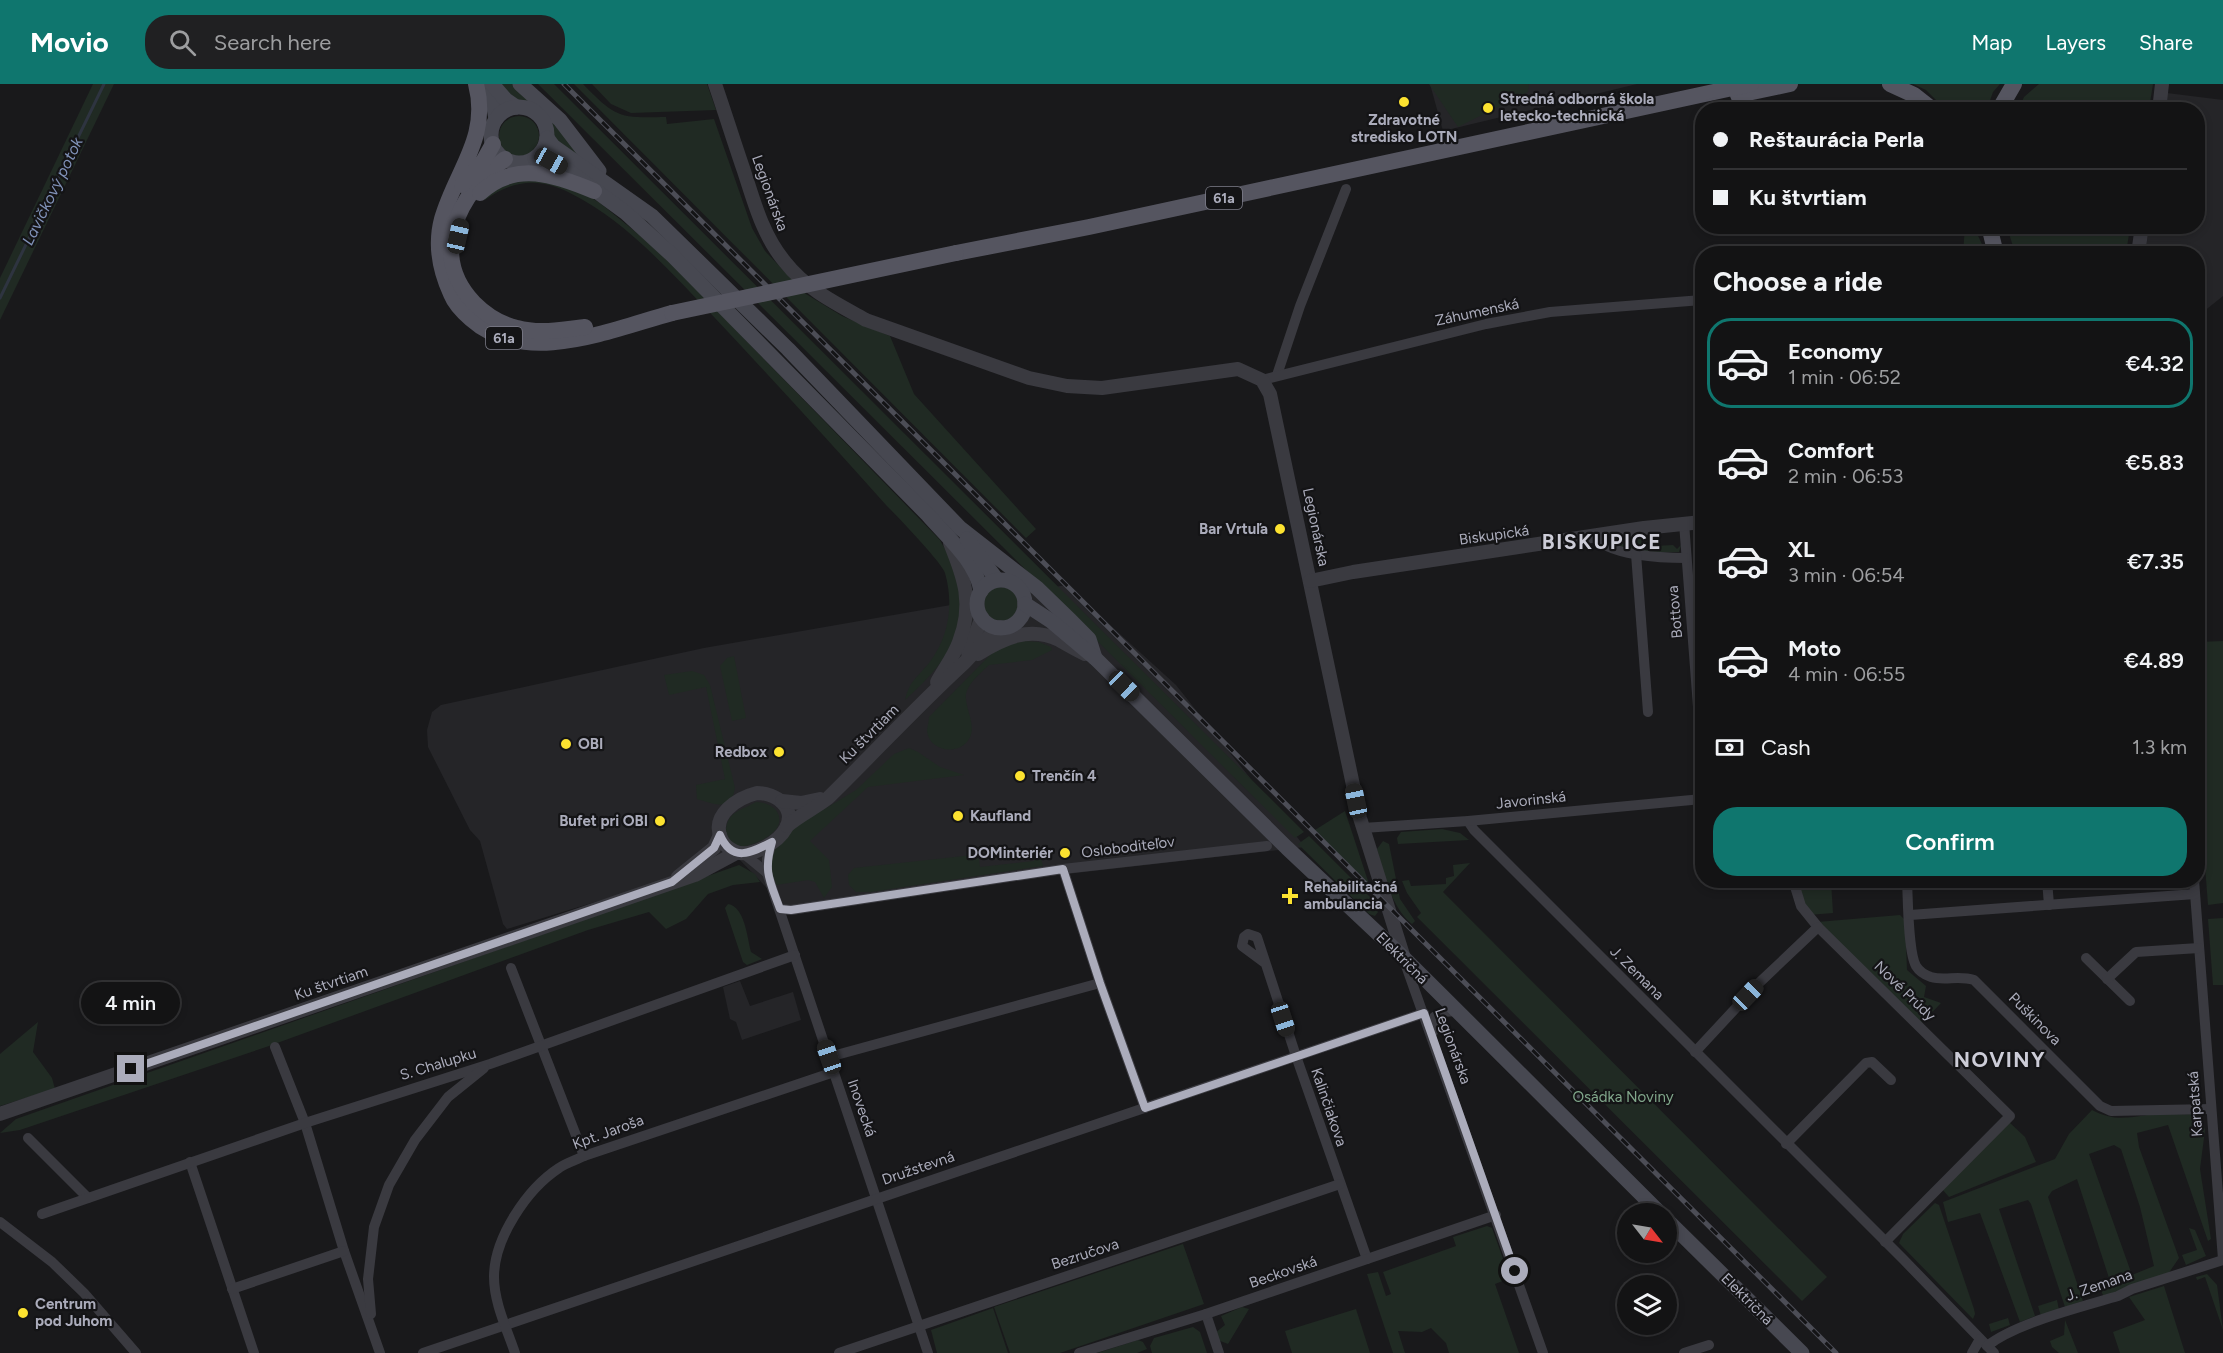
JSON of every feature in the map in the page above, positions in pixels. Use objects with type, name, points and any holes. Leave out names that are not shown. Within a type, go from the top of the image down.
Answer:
[{"type":"main road","name":"61a","points":[[476,84],[480,113],[478,131],[440,231],[440,263],[453,299],[464,313],[492,334],[510,341],[528,344],[547,343],[597,333],[672,313],[1101,225],[1751,84]]},
{"type":"main road","points":[[482,84],[494,108],[496,119]]},
{"type":"main road","points":[[492,84],[506,100],[516,107],[528,109],[539,115],[545,125],[547,138],[553,146],[652,216],[779,340],[960,528],[1036,588],[1070,620],[1089,639],[1095,658]]},
{"type":"main road","points":[[520,84],[560,120],[593,164],[614,187]]},
{"type":"main road","points":[[1390,162],[1505,128],[1713,84]]},
{"type":"main road","points":[[1696,102],[1790,84]]},
{"type":"main road","points":[[1890,84],[1914,95],[1923,102]]},
{"type":"main road","points":[[2004,102],[2014,84]]},
{"type":"main road","points":[[1631,110],[1695,102]]},
{"type":"main road","points":[[516,107],[505,111],[496,119],[491,131],[497,153],[505,159],[520,163],[535,158],[551,161],[626,213],[673,256],[928,515],[965,558],[979,579],[981,591]]},
{"type":"main road","points":[[535,158],[543,149],[547,138]]},
{"type":"main road","name":"61a","points":[[451,197],[484,160],[493,144]]},
{"type":"main road","name":"61a","points":[[505,159],[470,193],[456,220],[451,245],[452,261],[458,281],[466,295],[488,316],[518,329],[541,331],[672,313]]},
{"type":"main road","points":[[466,295],[459,276],[457,252],[461,224],[483,190],[510,176],[543,173],[594,191]]},
{"type":"main road","points":[[960,528],[997,580]]},
{"type":"main road","points":[[997,580],[1016,585],[1021,591],[1025,604],[1018,621],[1007,627],[993,626],[982,617],[977,604],[985,586],[997,580]]},
{"type":"main road","name":"Električná","points":[[1025,604],[1051,621],[1095,658],[1287,848],[1404,958],[1650,1203]]},
{"type":"main road","name":"Električná","points":[[1018,621],[1061,631]]},
{"type":"main road","name":"Električná","points":[[1677,1230],[1802,1353]]},
{"type":"street","name":"Legionárska","points":[[716,84],[758,214],[772,245],[789,267],[814,291],[857,315],[1029,378],[1067,386],[1102,388],[1238,369],[1262,380],[1270,394],[1363,828],[1404,958],[1544,1353]]},
{"type":"street","points":[[2160,102],[2163,84]]},
{"type":"street","points":[[1277,375],[1300,306],[1346,189]]},
{"type":"street","name":"Záhumenská","points":[[1262,380],[1486,324],[1550,312],[1695,301]]},
{"type":"street","name":"Biskupická","points":[[1310,581],[1365,570],[1695,522]]},
{"type":"street","points":[[1596,536],[1602,544],[1636,554],[1654,558],[1686,558],[1684,523]]},
{"type":"street","name":"Ku štvrtiam","points":[[932,692],[959,642],[964,622],[965,579],[950,541]]},
{"type":"street","points":[[1636,554],[1648,712]]},
{"type":"street","name":"Bottova","points":[[1686,558],[1695,671]]},
{"type":"street","name":"Ku štvrtiam","points":[[961,665],[974,640],[982,617]]},
{"type":"street","name":"Ku štvrtiam","points":[[0,1114],[695,875],[740,853],[753,852],[780,836],[787,826],[802,813],[828,798],[988,636],[1000,627]]},
{"type":"street","points":[[961,665],[999,641],[1019,633],[1042,635],[1058,640],[1095,658]]},
{"type":"street","name":"Ku štvrtiam","points":[[672,882],[714,848],[720,835],[718,825],[722,816],[740,800],[757,793],[766,793],[782,801],[801,803],[828,798]]},
{"type":"street","name":"Javorinská","points":[[1363,828],[1468,821],[1695,800]]},
{"type":"street","points":[[782,801],[788,812],[787,826]]},
{"type":"street","name":"J. Zemana","points":[[1468,821],[1474,830],[1987,1346],[2020,1328],[2118,1296],[2181,1272],[2223,1260]]},
{"type":"street","points":[[720,835],[723,842],[740,853]]},
{"type":"street","points":[[766,873],[772,842]]},
{"type":"street","name":"Osloboditeľov","points":[[780,909],[791,910],[1063,869],[1267,846]]},
{"type":"street","name":"Inovecká","points":[[740,853],[766,873],[780,909],[928,1353]]},
{"type":"street","points":[[1063,869],[1100,983],[1145,1108]]},
{"type":"street","name":"Nové Prúdy","points":[[1795,888],[1801,906],[1818,927],[2010,1116],[1885,1242]]},
{"type":"street","name":"Puškinova","points":[[1908,888],[1912,953],[1916,967],[1929,976],[1967,978],[1980,985],[2100,1106],[2121,1113],[2211,1109]]},
{"type":"street","points":[[2048,888],[2049,905]]},
{"type":"street","name":"Karpatská","points":[[2195,888],[2223,1260]]},
{"type":"street","points":[[1910,915],[2195,894]]},
{"type":"street","points":[[1358,915],[1371,920],[1383,918],[1383,895]]},
{"type":"street","points":[[1695,1052],[1760,982],[1818,927]]},
{"type":"street","points":[[2108,979],[2136,952],[2199,948]]},
{"type":"street","name":"S. Chalupku","points":[[42,1214],[305,1123],[490,1064],[795,955]]},
{"type":"street","points":[[2086,958],[2130,1001]]},
{"type":"street","name":"Kalinčiakova","points":[[1265,963],[1367,1259]]},
{"type":"street","points":[[511,968],[584,1156]]},
{"type":"street","points":[[829,1057],[1100,983]]},
{"type":"street","points":[[1432,1038],[1434,1017],[1444,1012],[1455,1011]]},
{"type":"street","name":"Družstevná","points":[[423,1353],[1424,1013]]},
{"type":"street","points":[[275,1047],[305,1123],[344,1251],[380,1353]]},
{"type":"street","points":[[1786,1144],[1866,1063],[1872,1062],[1891,1080]]},
{"type":"street","points":[[373,1332],[368,1279],[374,1227],[389,1185],[415,1140],[448,1097],[490,1064]]},
{"type":"street","name":"Kpt. Jaroša","points":[[515,1353],[498,1304],[494,1277],[498,1253],[508,1228],[521,1206],[538,1185],[559,1168],[584,1156],[834,1072]]},
{"type":"street","points":[[27,1138],[88,1198]]},
{"type":"street","points":[[190,1162],[254,1353]]},
{"type":"street","name":"Bezručova","points":[[839,1353],[1340,1184]]},
{"type":"street","name":"Beckovská","points":[[1079,1353],[1206,1314],[1496,1215]]},
{"type":"street","points":[[2,1225],[52,1262],[84,1293],[136,1353]]},
{"type":"street","points":[[232,1289],[344,1251]]},
{"type":"street","points":[[1206,1314],[1219,1353]]},
{"type":"street","points":[[1684,1353],[1709,1345]]},
{"type":"street","points":[[1972,1353],[1987,1346]]},
{"type":"shaded area","name":"Stredná odborná škola letecko-technická","points":[[1430,84],[1637,84],[1443,131]]},
{"type":"shaded area","points":[[2167,93],[2223,100],[2223,296],[2205,310],[2205,246],[2146,246],[2148,234],[2205,234],[2205,102],[2166,102]]},
{"type":"shaded area","points":[[1066,585],[1176,685],[1305,847],[1013,880],[789,911],[738,858],[507,929],[503,924],[480,841],[470,830],[428,747],[427,730],[432,712],[441,705],[704,648]]},
{"type":"shaded area","points":[[740,981],[750,1006],[793,992],[801,1020],[742,1040],[736,1022],[730,1019],[723,987]]},
{"type":"green space","points":[[93,84],[114,84],[0,320],[0,278]]},
{"type":"green space","points":[[499,84],[514,84],[536,103],[586,162],[569,152],[552,135],[550,122],[538,108],[519,101]]},
{"type":"green space","points":[[538,84],[554,84],[1304,832],[1295,838]]},
{"type":"green space","points":[[574,84],[583,84],[603,104],[619,114],[666,117],[667,124],[714,119],[752,228],[765,251],[806,294],[842,316],[890,336],[914,394],[1036,529],[1026,538]]},
{"type":"green space","points":[[592,84],[707,84],[716,110],[631,113],[611,104]]},
{"type":"green space","points":[[1429,84],[1529,84],[1528,92],[1458,127]]},
{"type":"green space","points":[[1913,84],[2000,84],[1993,92],[1989,102],[1938,102],[1926,90]]},
{"type":"green space","points":[[2039,84],[2153,84],[2150,102],[2022,102],[2024,97]]},
{"type":"green space","points":[[519,116],[533,122],[539,136],[533,150],[519,156],[505,150],[499,136],[505,122]]},
{"type":"green space","points":[[534,178],[585,194],[600,203],[659,251],[940,540],[956,569],[961,589],[962,608],[959,626],[944,658],[905,700],[912,683],[936,653],[945,632],[949,597],[948,585],[942,568],[714,317],[665,266],[629,233],[591,205],[570,193],[548,185],[526,183],[506,188],[485,200],[482,197],[504,183]]},
{"type":"green space","points":[[1964,234],[1977,234],[1983,246],[1964,246]]},
{"type":"green space","points":[[2009,234],[2129,234],[2127,246],[2013,246]]},
{"type":"green space","points":[[1641,535],[1642,550],[1653,550],[1654,546],[1673,545],[1677,549],[1681,545],[1679,552],[1641,553],[1601,543]]},
{"type":"green space","points":[[1001,587],[1013,592],[1018,604],[1013,616],[1001,621],[989,616],[984,604],[989,592]]},
{"type":"green space","points":[[1024,641],[1039,642],[1051,647],[1052,650],[1032,660],[989,665],[967,690],[966,700],[972,732],[966,743],[955,749],[943,749],[932,743],[927,731],[929,717],[992,653],[1006,645]]},
{"type":"green space","points":[[2223,641],[2223,903],[2208,905],[2205,866],[2205,642]]},
{"type":"green space","points":[[734,656],[746,718],[732,721],[720,666],[727,658]]},
{"type":"green space","points":[[692,671],[704,675],[710,685],[735,788],[730,801],[726,803],[715,804],[697,799],[696,785],[725,779],[706,687],[669,695],[664,675]]},
{"type":"green space","points":[[909,748],[940,767],[964,775],[868,787],[810,841],[829,860],[832,887],[824,898],[815,882],[808,880],[776,885],[770,870],[774,848],[801,820],[856,790],[894,754]]},
{"type":"green space","points":[[756,802],[774,808],[779,816],[778,826],[760,841],[737,847],[726,838],[727,823],[737,811]]},
{"type":"green space","points":[[1345,811],[1369,884],[1315,830]]},
{"type":"green space","points":[[1442,829],[1460,833],[1469,840],[1398,844],[1397,838],[1401,832]]},
{"type":"green space","points":[[1309,836],[1374,901],[1378,912],[1375,916],[1369,914],[1298,844]]},
{"type":"green space","points":[[1383,841],[1389,844],[1400,899],[1415,921],[1412,924],[1399,909],[1386,879],[1377,849]]},
{"type":"green space","points":[[1038,846],[1043,866],[871,892],[856,892],[849,885],[848,875],[854,868],[973,855],[979,859],[980,867],[1034,861],[1034,848]]},
{"type":"green space","name":"Osádka Noviny","points":[[1470,863],[1443,892],[1827,1277],[1802,1301],[1417,917],[1421,913],[1407,893],[1402,881],[1409,880],[1411,886],[1446,884],[1446,878],[1454,876],[1453,865]]},
{"type":"green space","points":[[739,865],[755,874],[760,882],[733,885],[708,894],[686,919],[666,929],[649,912],[588,930],[269,1046],[20,1130],[0,1133],[16,1119]]},
{"type":"green space","points":[[1797,888],[1831,888],[1833,913],[1808,915]]},
{"type":"green space","points":[[728,904],[734,906],[742,917],[751,952],[762,959],[747,965],[743,962],[725,908]]},
{"type":"green space","points":[[1900,915],[1905,920],[1907,970],[1926,986],[1924,997],[1941,1003],[1922,1023],[1817,922]]},
{"type":"green space","points":[[2223,918],[2223,985],[2213,985],[2208,919]]},
{"type":"green space","points":[[38,1022],[33,1052],[52,1078],[55,1089],[0,1106],[0,1054]]},
{"type":"green space","points":[[2092,1110],[2119,1118],[2159,1114],[2192,1114],[2197,1117],[2205,1130],[2200,1169],[2211,1239],[2208,1241],[2168,1125],[2137,1133],[2139,1147],[2179,1258],[2166,1277],[2104,1297],[2101,1291],[2109,1278],[2077,1179],[2052,1191],[2048,1197],[2083,1301],[2065,1307],[2031,1204],[2028,1200],[1999,1209],[2035,1316],[2020,1322],[1980,1213],[1948,1222],[1943,1202],[2055,1159],[2069,1134]],"holes":[[[2114,1145],[2121,1149],[2140,1207],[2154,1266],[2132,1275],[2089,1154]]]},
{"type":"green space","points":[[2008,1121],[2025,1137],[2036,1162],[1949,1197],[1942,1189]]},
{"type":"green space","points":[[1935,1203],[1939,1205],[1974,1309],[1973,1319],[1899,1243],[1903,1234]]},
{"type":"green space","points":[[1487,1226],[1492,1228],[1510,1278],[1495,1284],[1519,1353],[1449,1353],[1446,1343],[1431,1328],[1422,1332],[1398,1331],[1405,1353],[1393,1353],[1367,1274],[1378,1272],[1386,1296],[1391,1294],[1383,1272],[1456,1246],[1453,1237]]},
{"type":"green space","points":[[2189,1228],[2195,1230],[2206,1256],[2186,1265],[2182,1255],[2197,1250]]},
{"type":"green space","points":[[1183,1244],[1204,1304],[1060,1353],[1010,1353],[994,1307]]},
{"type":"green space","points":[[2207,1274],[2217,1285],[2223,1330],[2205,1277],[2197,1280],[2196,1277]]},
{"type":"green space","points":[[2164,1286],[2185,1353],[2120,1353],[2113,1332],[2145,1320],[2129,1297]]},
{"type":"green space","points":[[2057,1300],[2059,1310],[2041,1316],[2038,1306]]},
{"type":"green space","points":[[1242,1307],[1249,1309],[1228,1344],[1210,1337],[1225,1325],[1221,1316]]},
{"type":"green space","points":[[993,1308],[1008,1353],[937,1353],[931,1330]]},
{"type":"green space","points":[[1356,1309],[1370,1353],[1292,1353],[1285,1331]]},
{"type":"green space","points":[[2008,1318],[2010,1325],[1991,1332],[1989,1324]]},
{"type":"green space","points":[[2065,1320],[2078,1353],[2059,1353],[2052,1347],[2050,1341],[2064,1335]]},
{"type":"green space","points":[[1193,1327],[1200,1332],[1207,1353],[1152,1353],[1150,1346],[1154,1338]]},
{"type":"green space","points":[[1138,1340],[1143,1342],[1147,1349],[1137,1353],[1097,1353]]},
{"type":"waterway","name":"Lavičkový potok","points":[[0,298],[104,84]]},
{"type":"railway","points":[[564,84],[1836,1353]]},
{"type":"place","name":"Zdravotné stredisko LOTN","points":[[1404,102]]},
{"type":"place","name":"Stredná odborná škola letecko-technická","points":[[1488,108]]},
{"type":"place","name":"Bar Vrtuľa","points":[[1280,529]]},
{"type":"place","name":"OBI","points":[[566,744]]},
{"type":"place","name":"Redbox","points":[[779,752]]},
{"type":"place","name":"Trenčín 4","points":[[1020,776]]},
{"type":"place","name":"Kaufland","points":[[958,816]]},
{"type":"place","name":"Bufet pri OBI","points":[[660,821]]},
{"type":"place","name":"DOMinteriér","points":[[1065,853]]},
{"type":"place","name":"Rehabilitačná ambulancia","points":[[1290,896]]},
{"type":"place","name":"Centrum pod Juhom","points":[[23,1313]]},
{"type":"district","name":"BISKUPICE","points":[[1602,542]]},
{"type":"district","name":"NOVINY","points":[[2000,1060]]},
{"type":"route","points":[[131,1069],[672,882],[714,848],[720,835],[729,849],[736,853],[753,852],[772,842],[766,873],[780,909],[791,910],[1063,869],[1100,983],[1145,1108],[1424,1013],[1515,1271]]}]
